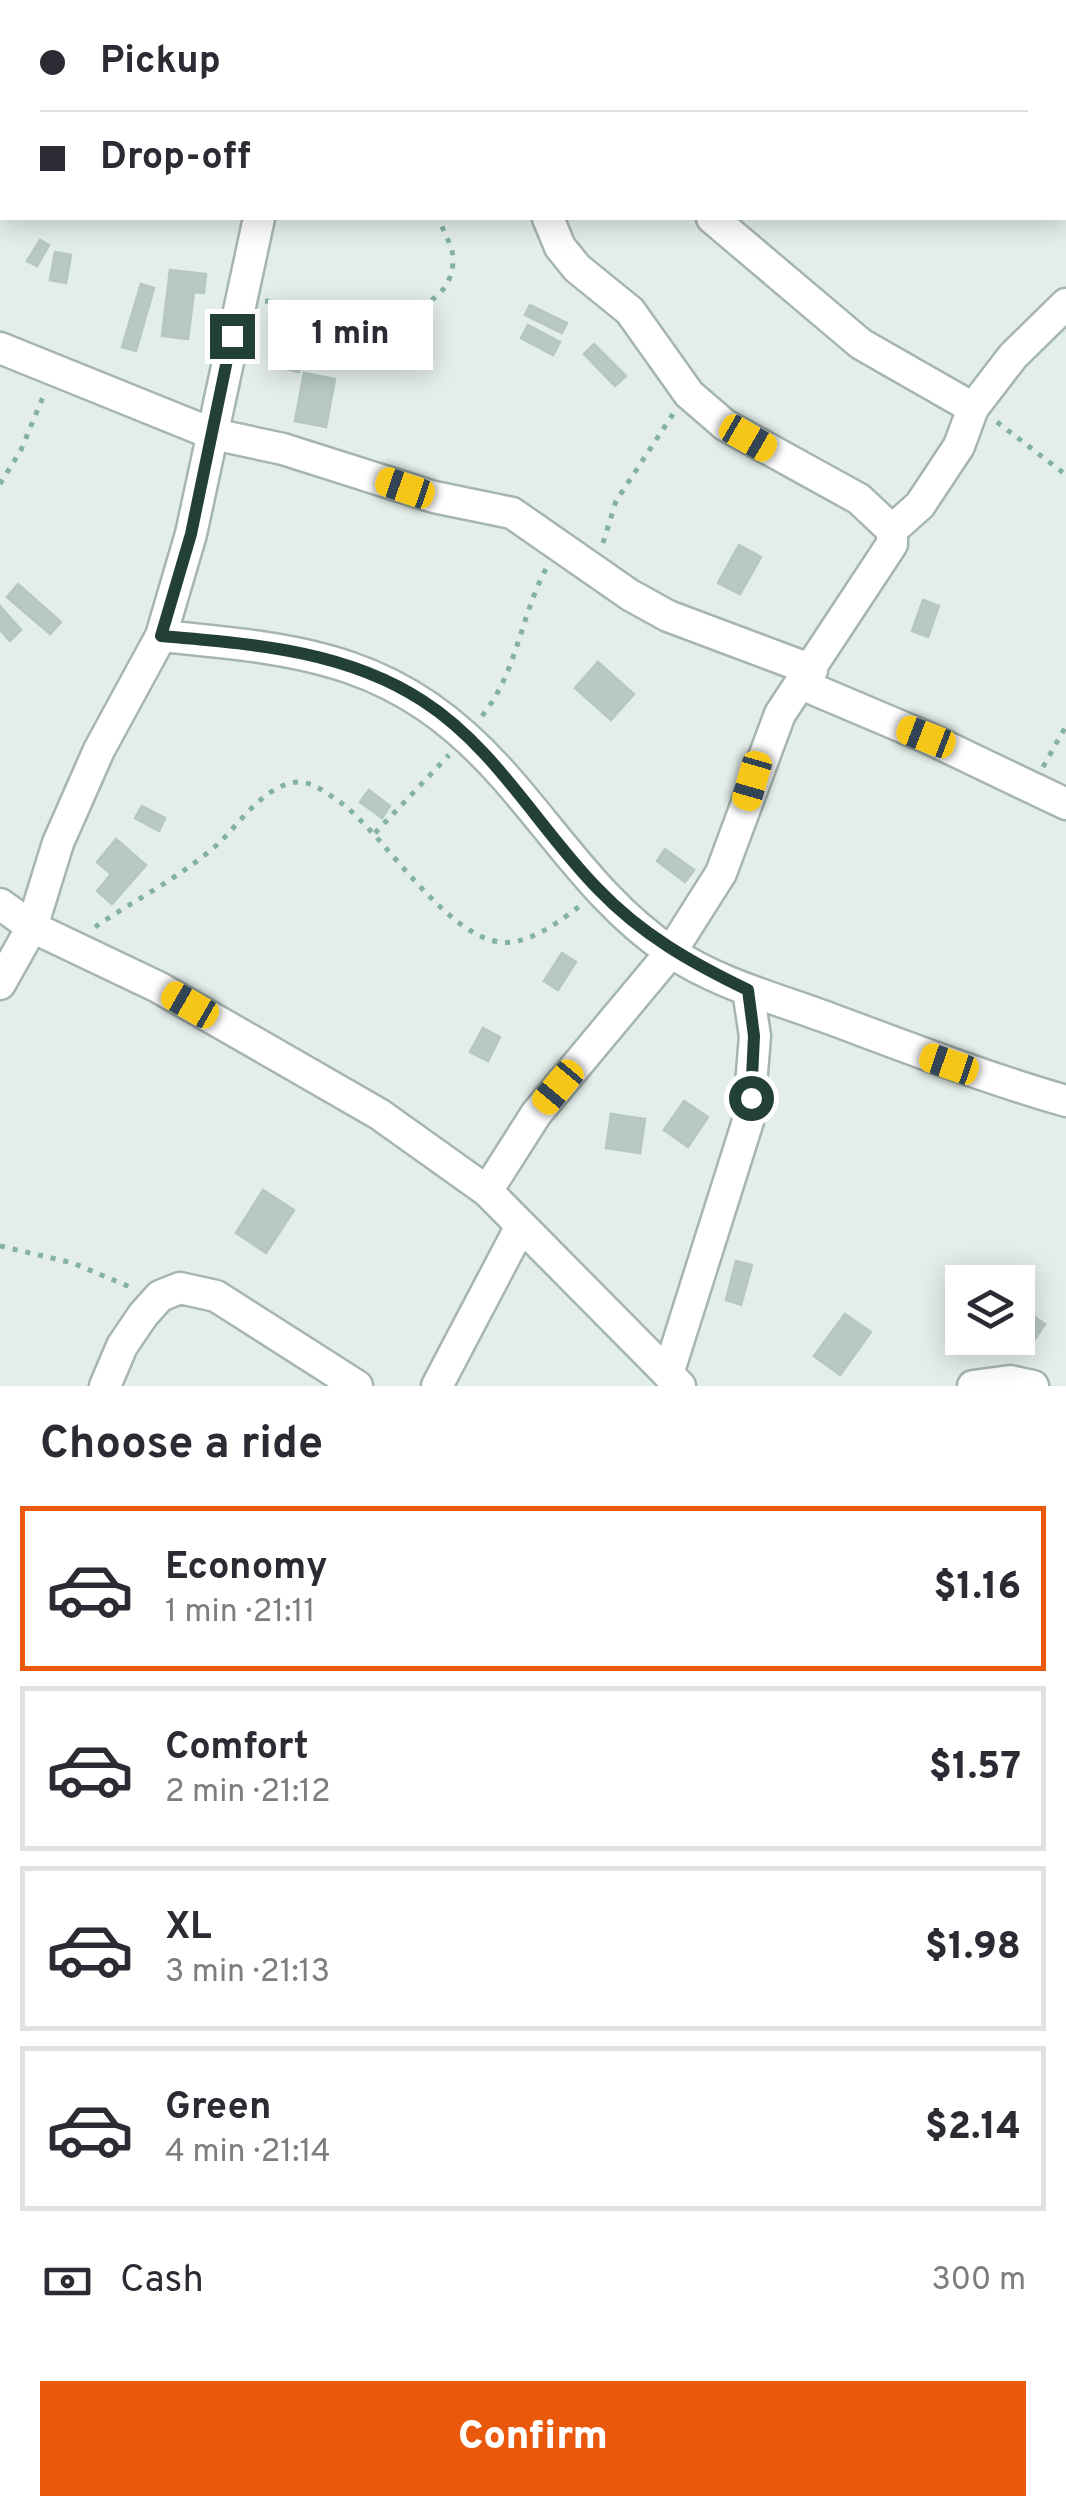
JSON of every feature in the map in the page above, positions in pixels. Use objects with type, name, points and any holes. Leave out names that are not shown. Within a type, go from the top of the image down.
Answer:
[{"type":"street","points":[[0,984],[32,927],[58,843],[80,792],[161,636],[191,534],[259,220]]},
{"type":"street","points":[[549,220],[560,247],[577,268],[630,310],[673,377],[725,425],[859,499],[892,530]]},
{"type":"street","points":[[714,220],[861,344],[973,408]]},
{"type":"street","points":[[487,1192],[536,1114],[670,952],[721,873],[764,745],[886,558],[892,530],[920,505],[959,446],[973,408],[1013,356],[1066,304]]},
{"type":"street","points":[[0,348],[213,434],[283,449],[434,497],[512,513],[668,616],[806,677],[1032,791],[1066,804]]},
{"type":"street","points":[[161,636],[287,650],[357,668],[426,702],[466,737],[599,891],[670,952],[748,990],[1066,1101]]},
{"type":"street","points":[[0,904],[32,927],[158,987],[378,1114],[487,1192],[674,1380],[748,1120],[754,1050],[748,990]]},
{"type":"street","points":[[437,1386],[521,1226]]},
{"type":"street","points":[[105,1386],[122,1346],[160,1296],[180,1288],[216,1296],[298,1352],[357,1386]]},
{"type":"street","points":[[973,1386],[1010,1380],[1032,1386]]},
{"type":"path","points":[[241,298],[361,313],[426,304],[445,288],[453,261],[440,220]]},
{"type":"path","points":[[0,484],[22,450],[54,371]]},
{"type":"path","points":[[600,572],[605,528],[616,501],[670,423],[677,400],[673,377]]},
{"type":"path","points":[[973,408],[1006,428],[1066,475]]},
{"type":"path","points":[[375,833],[466,737],[510,670],[544,570],[567,548]]},
{"type":"path","points":[[1032,791],[1066,726]]},
{"type":"path","points":[[66,944],[200,859],[274,790],[299,782],[322,789],[375,833],[436,904],[476,934],[512,942],[553,926],[599,891]]},
{"type":"path","points":[[0,1246],[72,1262],[160,1296]]},
{"type":"building","points":[[40,240],[49,245],[37,266],[27,261]]},
{"type":"building","points":[[55,252],[71,255],[66,283],[50,280]]},
{"type":"building","points":[[170,270],[206,274],[204,293],[194,292],[188,339],[162,336]]},
{"type":"building","points":[[141,284],[154,288],[136,351],[122,347]]},
{"type":"building","points":[[530,305],[567,323],[562,333],[525,315]]},
{"type":"building","points":[[528,325],[560,342],[553,355],[521,338]]},
{"type":"building","points":[[594,344],[626,376],[615,386],[584,354]]},
{"type":"building","points":[[275,348],[303,355],[299,372],[270,365]]},
{"type":"building","points":[[304,373],[335,379],[326,427],[295,421]]},
{"type":"building","points":[[739,545],[761,557],[740,594],[718,583]]},
{"type":"building","points":[[18,584],[61,622],[50,634],[7,597]]},
{"type":"building","points":[[923,600],[939,606],[928,637],[912,631]]},
{"type":"building","points":[[0,606],[21,630],[10,641],[0,630]]},
{"type":"building","points":[[598,662],[634,694],[611,720],[575,688]]},
{"type":"building","points":[[369,790],[390,806],[382,818],[360,802]]},
{"type":"building","points":[[142,806],[165,818],[159,831],[135,818]]},
{"type":"building","points":[[116,839],[146,865],[112,904],[97,891],[111,874],[97,862]]},
{"type":"building","points":[[665,849],[694,870],[685,882],[657,861]]},
{"type":"building","points":[[562,953],[576,962],[558,990],[544,981]]},
{"type":"building","points":[[483,1028],[500,1037],[488,1061],[470,1052]]},
{"type":"building","points":[[684,1101],[708,1117],[688,1147],[664,1130]]},
{"type":"building","points":[[611,1114],[645,1119],[640,1153],[606,1148]]},
{"type":"building","points":[[263,1190],[294,1210],[266,1253],[236,1233]]},
{"type":"building","points":[[736,1261],[752,1265],[741,1305],[726,1300]]},
{"type":"building","points":[[845,1314],[871,1332],[840,1375],[814,1356]]},
{"type":"building","points":[[1035,1317],[1045,1324],[1035,1339]]},
{"type":"route","points":[[232,336],[191,534],[161,636],[321,656],[357,668],[426,702],[506,778],[599,891],[670,952],[748,990],[754,1036],[751,1098]]}]
